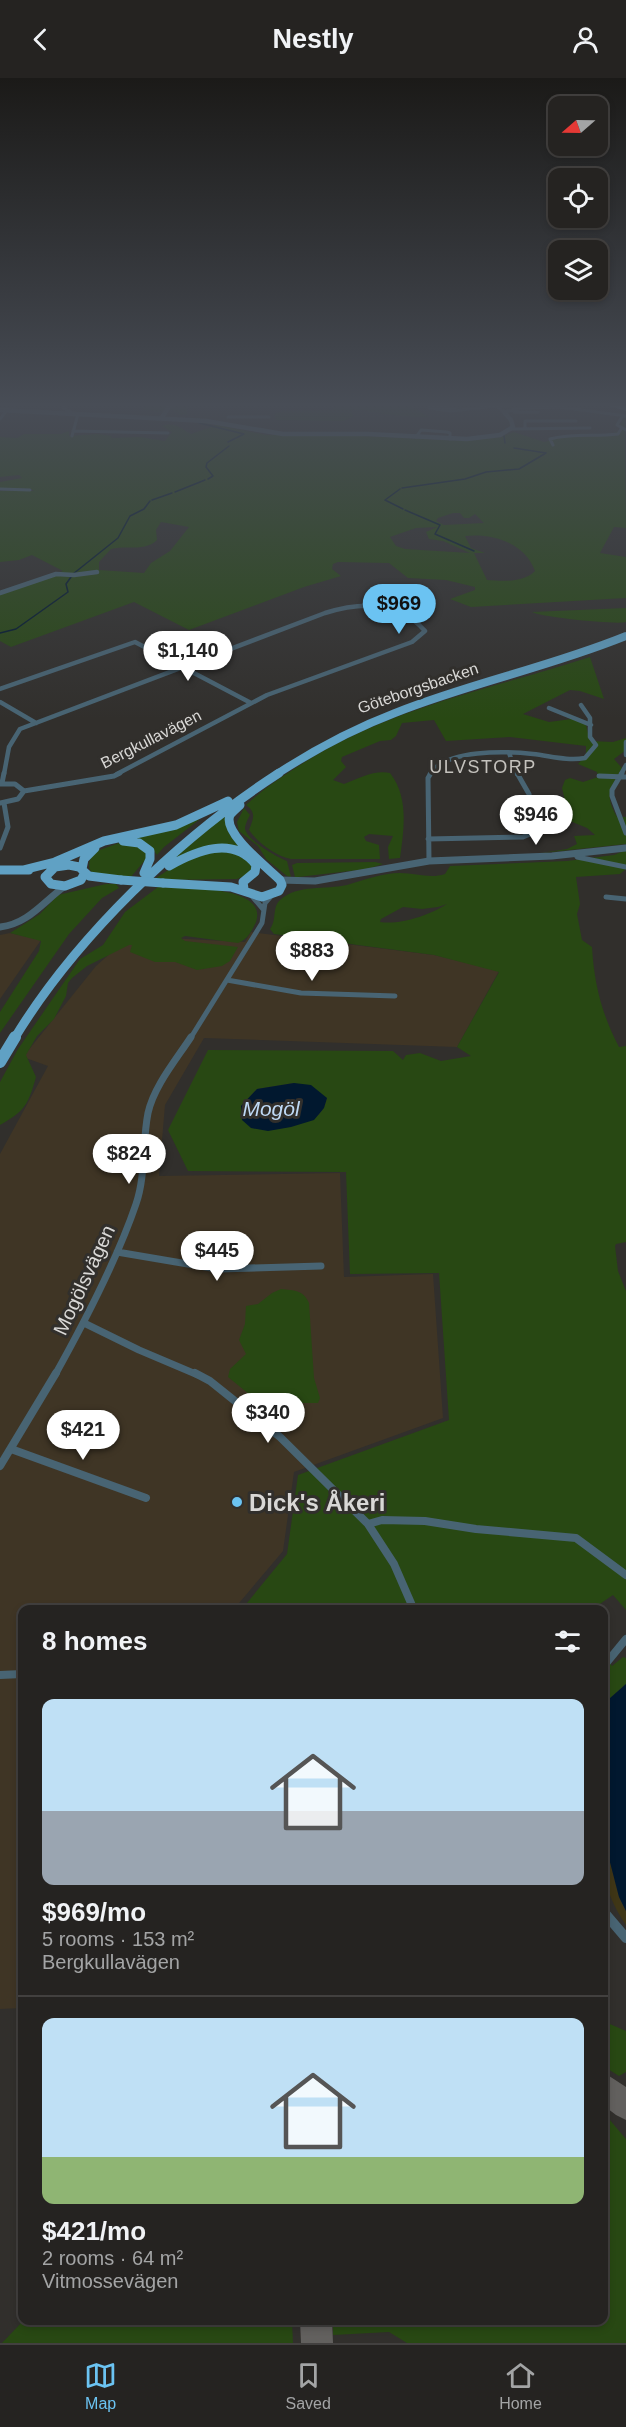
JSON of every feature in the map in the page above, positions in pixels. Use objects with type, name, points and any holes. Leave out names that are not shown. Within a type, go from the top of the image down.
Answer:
[{"type":"highway","name":"Göteborgsbacken","points":[[262,783],[313,751],[379,719],[437,698],[577,656],[626,634]]},
{"type":"highway","name":"Göteborgsbacken","points":[[232,799],[293,758],[376,716],[453,689],[565,657],[626,634]]},
{"type":"highway","points":[[66,865],[83,872],[117,880],[228,886],[262,897],[276,893],[282,885],[278,878],[239,842],[229,825],[233,811],[262,783]]},
{"type":"highway","points":[[0,1062],[69,960],[107,917],[196,835],[262,783]]},
{"type":"highway","points":[[23,870],[55,862],[104,841],[176,825],[232,799]]},
{"type":"highway","points":[[0,1052],[64,959],[144,873],[192,830],[232,799]]},
{"type":"highway","points":[[70,885],[81,880],[84,859],[95,848],[106,843],[127,840],[139,843],[150,851],[150,859],[144,873]]},
{"type":"highway","points":[[140,886],[191,854],[216,848],[238,851],[252,858],[257,869],[243,882],[247,892]]},
{"type":"highway","points":[[0,871],[66,865],[82,851]]},
{"type":"highway","points":[[47,880],[49,870],[55,867]]},
{"type":"highway","points":[[0,871],[35,874],[47,880],[70,885],[117,880]]},
{"type":"highway","points":[[162,883],[225,882],[266,874],[278,878]]},
{"type":"street","points":[[0,593],[56,574],[74,575],[97,572]]},
{"type":"street","name":"Bergkullavägen","points":[[1,783],[8,746],[14,734],[20,729],[298,622],[356,604],[370,603],[396,610],[412,619],[425,631],[412,642],[315,677],[252,703],[114,776],[24,791]]},
{"type":"street","points":[[0,689],[135,642],[252,703]]},
{"type":"street","points":[[0,702],[36,723]]},
{"type":"street","points":[[429,861],[428,778],[431,770],[441,763],[456,758],[509,753],[585,758],[596,745],[590,737],[591,725],[581,705]]},
{"type":"street","points":[[549,708],[591,725]]},
{"type":"street","points":[[626,742],[626,755]]},
{"type":"street","points":[[428,839],[532,836],[535,832],[530,794],[520,781],[509,753]]},
{"type":"street","points":[[626,765],[623,777],[612,790],[612,796],[626,833]]},
{"type":"street","points":[[599,776],[623,777]]},
{"type":"street","points":[[0,848],[8,827],[2,803],[18,798],[24,791],[15,784],[1,783]]},
{"type":"street","points":[[276,893],[315,881],[429,861],[576,854],[626,848]]},
{"type":"street","points":[[576,854],[577,857],[626,867]]},
{"type":"street","points":[[278,878],[290,882],[315,881]]},
{"type":"street","points":[[45,903],[47,880]]},
{"type":"street","points":[[1,928],[31,916],[70,885]]},
{"type":"street","points":[[247,892],[263,909]]},
{"type":"street","name":"Mogölsvägen","points":[[0,1466],[84,1323],[117,1252],[141,1191],[146,1121],[152,1099],[262,923],[263,909],[268,898],[276,893]]},
{"type":"street","points":[[606,897],[626,898]]},
{"type":"street","points":[[227,980],[291,992],[395,996]]},
{"type":"street","points":[[117,1252],[217,1269],[321,1266]]},
{"type":"street","points":[[84,1323],[139,1350],[186,1368],[217,1386],[280,1437],[368,1524],[394,1564],[412,1605]]},
{"type":"street","points":[[11,1449],[146,1498]]},
{"type":"street","points":[[368,1524],[382,1520],[425,1521],[476,1529],[576,1538],[626,1575]]},
{"type":"street","points":[[608,1661],[626,1639]]},
{"type":"street","points":[[0,1675],[18,1674]]},
{"type":"street","points":[[608,1917],[626,1938]]},
{"type":"shaded area","points":[[251,932],[434,955],[499,971],[457,1047],[204,1038],[165,1105],[159,1176],[340,1173],[344,1277],[433,1274],[443,1418],[294,1472],[283,1551],[237,1605],[18,1605],[18,2008],[0,2009],[0,1154],[48,1066],[23,1057],[96,966],[113,951],[137,941],[168,938],[245,942]]},
{"type":"shaded area","points":[[10,933],[41,940],[0,999],[0,935]]},
{"type":"green space","points":[[0,508],[626,508],[626,528],[614,527],[600,553],[626,557],[626,598],[471,607],[450,599],[475,590],[475,587],[446,580],[408,578],[389,563],[338,562],[333,564],[332,569],[341,576],[304,587],[189,630],[134,602],[11,647],[0,641],[0,594],[63,571],[32,555],[19,560],[0,562]],"holes":[[[460,513],[464,518],[475,514],[484,523],[444,525],[436,521],[438,518]],[[161,522],[189,527],[170,551],[151,563],[144,573],[99,570],[99,562],[111,549],[152,544],[157,540],[156,530]],[[437,527],[426,532],[429,539],[443,541],[470,553],[405,549],[396,546],[390,537],[416,528]],[[465,536],[486,536],[507,542],[524,553],[535,571],[525,578],[506,581],[487,580],[474,553],[485,553],[471,548]]]},
{"type":"green space","points":[[626,608],[626,622],[620,623],[563,618],[532,612]]},
{"type":"green space","points":[[590,657],[604,699],[570,690],[523,714],[549,722],[579,718],[585,721],[590,741],[613,742],[626,738],[626,750],[614,759],[622,768],[612,787],[610,797],[617,817],[626,817],[626,844],[541,853],[567,849],[577,844],[574,836],[595,835],[587,828],[570,821],[562,788],[565,780],[570,778],[583,782],[598,777],[597,772],[578,764],[586,755],[586,746],[510,737],[446,741],[434,720],[402,723],[396,736],[391,740],[380,741],[342,757],[341,761],[346,767],[333,780],[344,784],[373,774],[390,773],[396,782],[403,803],[404,825],[400,858],[389,859],[388,847],[393,836],[369,834],[364,837],[366,841],[379,845],[380,859],[291,859],[268,848],[249,830],[253,814],[246,805],[281,777],[329,748],[365,730],[438,702]]},
{"type":"green space","points":[[244,808],[250,815],[245,827],[247,834],[263,848],[287,861],[291,877],[266,859],[258,846],[239,831],[237,822]]},
{"type":"green space","points":[[228,813],[226,825],[230,835],[246,851],[231,847],[167,864]]},
{"type":"green space","points":[[200,819],[157,855],[150,845],[128,838]]},
{"type":"green space","points":[[119,843],[138,846],[146,853],[146,859],[130,878],[98,876],[92,873],[89,868],[94,852]]},
{"type":"green space","points":[[626,850],[626,869],[620,874],[576,877],[580,904],[577,914],[582,940],[592,947],[597,986],[608,1023],[619,1047],[626,1046],[626,1242],[615,1246],[618,1271],[626,1291],[626,1610],[613,1595],[598,1605],[245,1605],[287,1554],[298,1475],[449,1420],[439,1273],[350,1274],[346,1172],[188,1171],[168,1130],[208,1050],[393,1051],[403,1060],[406,1055],[420,1053],[441,1061],[471,1056],[457,1047],[499,972],[434,955],[274,934],[270,929],[275,910],[280,900],[287,895],[312,888],[347,885],[387,874],[434,876],[445,874],[450,866],[567,861],[614,855]],"holes":[[[447,904],[432,912],[397,922],[380,922],[381,919],[403,907],[422,909]],[[294,1083],[327,1098],[322,1111],[313,1119],[303,1122],[241,1106],[257,1089]]]},
{"type":"green space","points":[[207,851],[237,852],[253,866],[249,874],[237,879],[153,880],[185,859]]},
{"type":"green space","points":[[375,862],[383,864],[367,869],[298,877],[295,877],[292,865],[297,863]]},
{"type":"green space","points":[[106,884],[116,884],[119,888],[102,898],[69,934],[0,1033],[0,1012],[39,951],[41,941],[10,933],[40,914],[58,895]]},
{"type":"green space","points":[[158,887],[201,888],[236,894],[249,901],[256,910],[256,922],[247,937],[238,943],[185,936],[181,938],[185,941],[238,947],[230,961],[222,966],[197,970],[175,962],[155,962],[130,952],[132,945],[129,945],[87,966],[68,983],[66,996],[54,1019],[37,1036],[26,1055],[36,1077],[28,1101],[15,1116],[0,1125],[0,1082],[18,1049],[80,959],[103,945],[125,912]]},
{"type":"green space","points":[[281,1289],[301,1293],[309,1303],[314,1378],[320,1398],[318,1403],[272,1403],[255,1399],[228,1377],[230,1369],[246,1354],[239,1340],[245,1324],[246,1306],[258,1304]]},
{"type":"green space","points":[[623,1657],[626,1658],[626,1684],[608,1700],[608,1660],[612,1666]]},
{"type":"green space","points":[[608,2023],[626,2031],[626,2072],[619,2076],[608,2069]]},
{"type":"green space","points":[[608,2118],[626,2139],[626,2343],[407,2343],[389,2332],[333,2335],[333,2325],[608,2325]]},
{"type":"green space","points":[[19,2325],[292,2325],[293,2343],[2,2343]]},
{"type":"sand","points":[[608,1854],[619,1897],[626,1911],[626,1925],[609,1892]]},
{"type":"water","name":"Mogöl","points":[[294,1083],[311,1085],[327,1098],[324,1108],[314,1120],[268,1131],[251,1128],[242,1120],[241,1106],[257,1089]]},
{"type":"water","points":[[626,1684],[626,1911],[619,1897],[608,1854],[609,1699]]},
{"type":"waterway","points":[[73,574],[118,538],[130,516],[145,508]]},
{"type":"waterway","points":[[405,510],[440,525],[435,534],[474,551]]},
{"type":"waterway","points":[[0,633],[16,629],[68,592],[66,584],[71,577]]},
{"type":"taxiway","points":[[608,2091],[626,2105]]},
{"type":"taxiway","points":[[316,2325],[317,2343]]},
{"type":"place","name":"Dick's Åkeri","points":[[237,1502]]},
{"type":"district","name":"ULVSTORP","points":[[483,767]]}]
